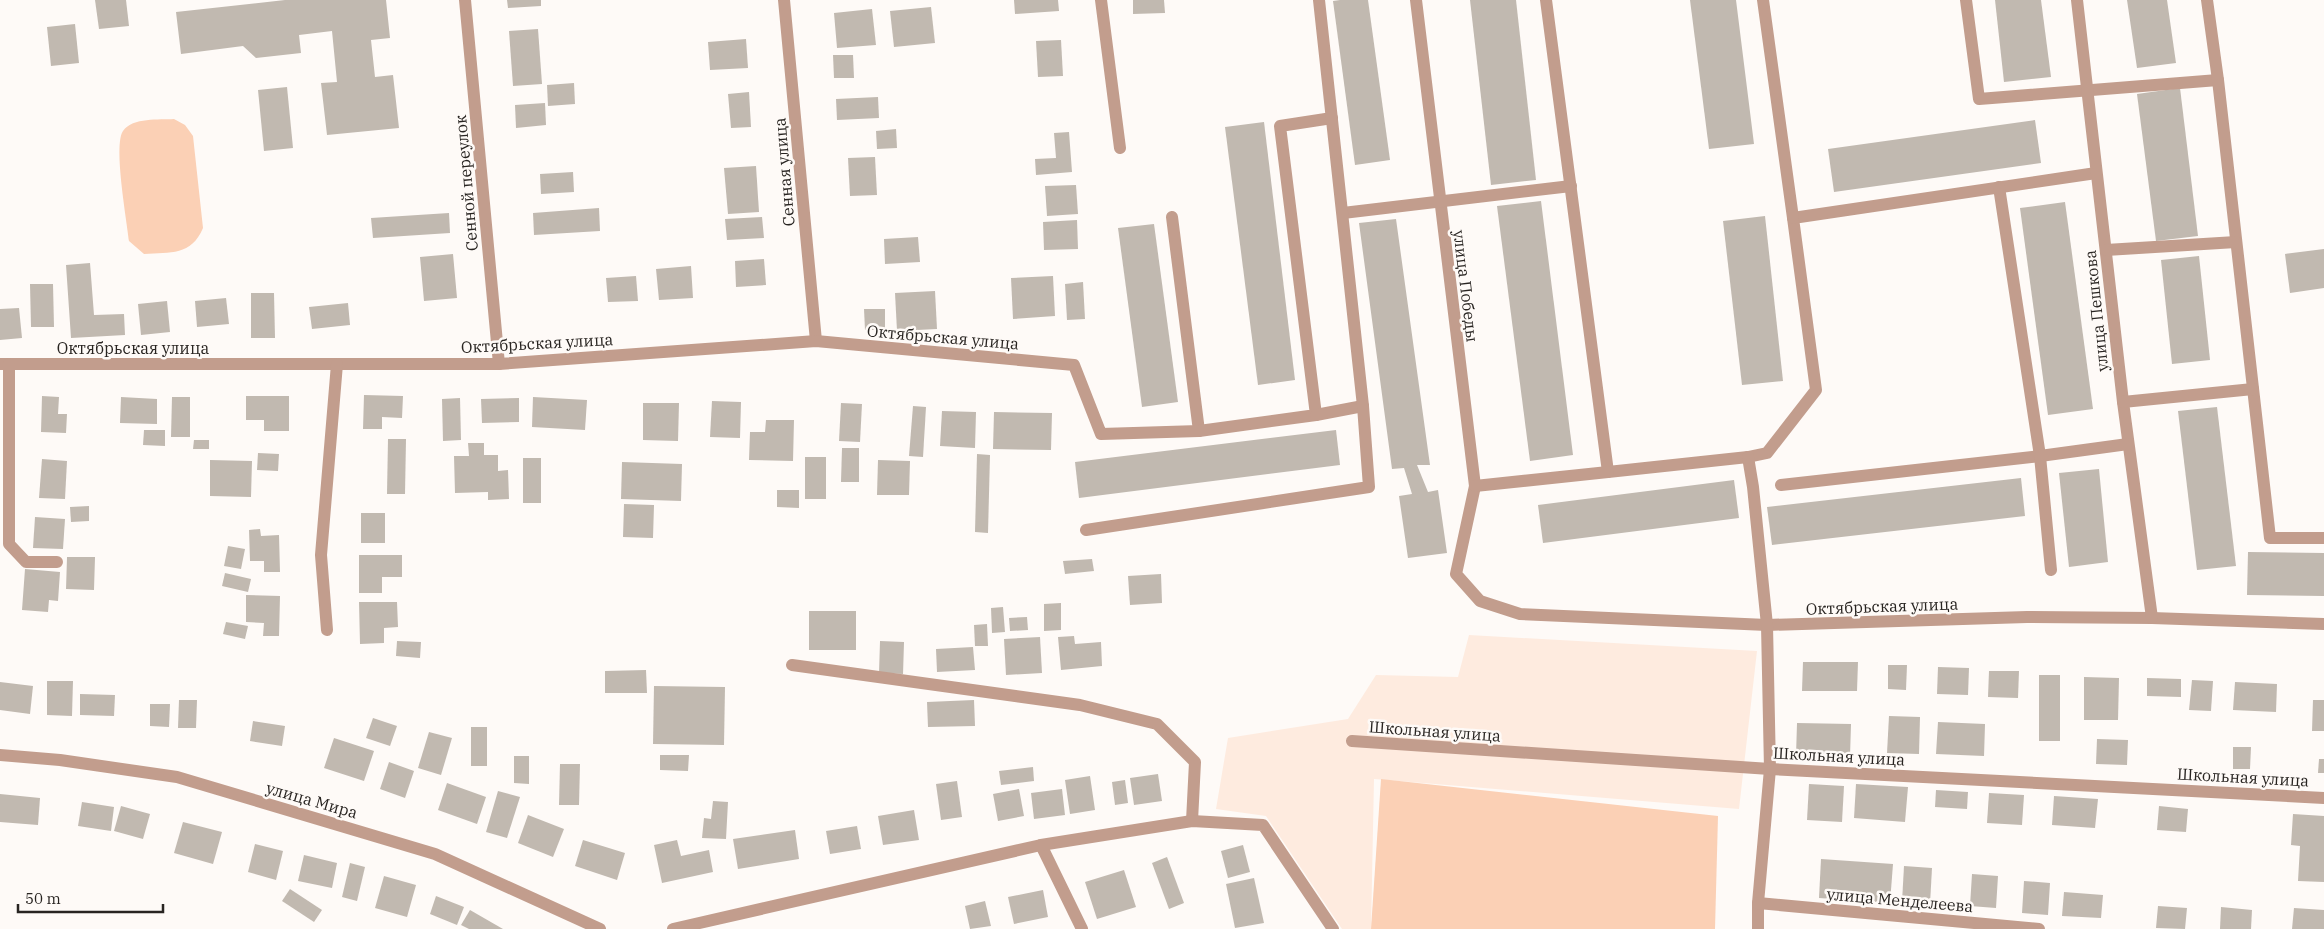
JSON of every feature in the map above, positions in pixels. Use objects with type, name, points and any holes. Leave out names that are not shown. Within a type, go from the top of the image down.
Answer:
[{"type":"street","name":"Сенной переулок","points":[[465,0],[499,364]]},
{"type":"street","name":"Сенная улица","points":[[784,0],[816,341]]},
{"type":"street","points":[[1102,0],[1120,148]]},
{"type":"street","points":[[1086,530],[1369,487],[1363,406],[1319,0]]},
{"type":"street","name":"улица Победы","points":[[1416,0],[1439,202],[1475,486],[1456,574]]},
{"type":"street","points":[[1546,0],[1608,472]]},
{"type":"street","points":[[1475,486],[1748,457],[1767,453],[1816,390],[1763,0]]},
{"type":"street","points":[[1966,0],[1978,99],[2218,80]]},
{"type":"street","name":"улица Пешкова","points":[[2077,0],[2128,444],[2152,618]]},
{"type":"street","points":[[2207,0],[2218,80],[2270,538],[2324,538]]},
{"type":"street","points":[[1316,415],[1280,126],[1332,118]]},
{"type":"street","points":[[1794,218],[2096,173]]},
{"type":"street","points":[[1343,213],[1570,186]]},
{"type":"street","points":[[1999,187],[2040,456],[2052,570]]},
{"type":"street","points":[[1172,217],[1199,431],[1316,415],[1363,406]]},
{"type":"street","points":[[2106,250],[2236,242]]},
{"type":"street","name":"Октябрьская улица","points":[[4,364],[499,364],[816,341],[1074,365],[1101,434],[1199,431]]},
{"type":"street","points":[[4,364],[9,544],[26,562],[57,562]]},
{"type":"street","points":[[327,630],[321,555],[337,364]]},
{"type":"street","points":[[2123,402],[2253,389]]},
{"type":"street","points":[[1781,485],[2040,456],[2128,444]]},
{"type":"street","points":[[1748,457],[1754,487],[1767,625],[1770,768],[1758,903],[1758,929]]},
{"type":"street","name":"Октябрьская улица","points":[[1456,574],[1480,601],[1520,614],[1767,625],[2027,617],[2152,618],[2324,624]]},
{"type":"street","points":[[792,665],[1080,704],[1157,724],[1195,762],[1192,821]]},
{"type":"street","name":"Школьная улица","points":[[1352,742],[1770,768],[2324,798]]},
{"type":"street","name":"улица Мира","points":[[0,756],[60,760],[187,780],[435,854],[600,929]]},
{"type":"street","points":[[673,929],[1041,845],[1192,821],[1263,825],[1333,929]]},
{"type":"street","points":[[1041,845],[1082,929]]},
{"type":"street","name":"улица Менделеева","points":[[1758,903],[2039,929]]},
{"type":"shaded area","points":[[174,119],[185,125],[193,136],[203,228],[193,244],[186,248],[179,251],[144,254],[129,241],[120,167],[120,139],[123,131],[133,123],[147,120]]},
{"type":"shaded area","points":[[1469,635],[1757,651],[1739,809],[1374,779],[1371,929],[1342,929],[1266,816],[1216,809],[1228,738],[1348,719],[1376,675],[1458,677]]},
{"type":"shaded area","points":[[1381,779],[1718,816],[1715,929],[1371,929]]},
{"type":"building","points":[[95,0],[126,0],[129,26],[99,29]]},
{"type":"building","points":[[285,0],[386,0],[390,38],[371,40],[375,77],[393,75],[399,128],[327,135],[321,83],[337,82],[332,31],[299,35],[301,53],[256,58],[243,46],[181,54],[176,12]]},
{"type":"building","points":[[507,0],[541,0],[541,6],[508,8]]},
{"type":"building","points":[[1014,0],[1058,0],[1059,11],[1015,14]]},
{"type":"building","points":[[1133,0],[1164,0],[1165,13],[1133,14]]},
{"type":"building","points":[[1368,0],[1390,160],[1355,165],[1333,1]]},
{"type":"building","points":[[1470,0],[1516,0],[1536,180],[1491,185]]},
{"type":"building","points":[[1690,0],[1736,0],[1754,144],[1709,149]]},
{"type":"building","points":[[1995,0],[2041,0],[2051,77],[2004,82]]},
{"type":"building","points":[[2127,0],[2167,0],[2176,63],[2137,68]]},
{"type":"building","points":[[931,7],[935,43],[894,47],[890,11]]},
{"type":"building","points":[[872,9],[876,45],[837,48],[834,13]]},
{"type":"building","points":[[75,24],[79,63],[51,66],[47,27]]},
{"type":"building","points":[[538,29],[542,84],[513,86],[509,31]]},
{"type":"building","points":[[746,39],[748,68],[710,70],[708,42]]},
{"type":"building","points":[[1061,40],[1063,76],[1038,77],[1036,41]]},
{"type":"building","points":[[833,55],[853,55],[854,78],[834,78]]},
{"type":"building","points":[[574,83],[575,104],[548,106],[547,85]]},
{"type":"building","points":[[287,87],[293,148],[264,151],[258,90]]},
{"type":"building","points":[[2180,88],[2198,236],[2156,241],[2137,94]]},
{"type":"building","points":[[749,92],[751,127],[731,128],[728,94]]},
{"type":"building","points":[[878,97],[879,118],[837,120],[836,99]]},
{"type":"building","points":[[545,103],[546,125],[516,128],[515,105]]},
{"type":"building","points":[[2035,120],[2041,163],[1834,192],[1828,149]]},
{"type":"building","points":[[1264,122],[1295,380],[1258,385],[1225,127]]},
{"type":"building","points":[[896,129],[897,148],[877,149],[876,131]]},
{"type":"building","points":[[1069,132],[1072,172],[1036,175],[1035,159],[1056,158],[1054,133]]},
{"type":"building","points":[[875,157],[877,195],[850,196],[848,158]]},
{"type":"building","points":[[756,166],[759,212],[728,214],[724,168]]},
{"type":"building","points":[[573,172],[574,192],[541,194],[540,174]]},
{"type":"building","points":[[1076,185],[1078,214],[1047,216],[1045,186]]},
{"type":"building","points":[[1541,201],[1573,455],[1530,461],[1497,206]]},
{"type":"building","points":[[2065,202],[2093,409],[2048,415],[2020,208]]},
{"type":"building","points":[[599,208],[600,231],[534,235],[533,213]]},
{"type":"building","points":[[449,213],[450,233],[373,238],[371,218]]},
{"type":"building","points":[[1765,216],[1783,381],[1742,385],[1723,221]]},
{"type":"building","points":[[762,217],[764,238],[727,240],[725,219]]},
{"type":"building","points":[[1396,219],[1430,465],[1417,465],[1428,492],[1438,490],[1447,553],[1408,558],[1399,496],[1412,494],[1404,468],[1392,469],[1359,223]]},
{"type":"building","points":[[1077,220],[1078,249],[1044,250],[1043,222]]},
{"type":"building","points":[[1154,224],[1178,402],[1142,407],[1118,228]]},
{"type":"building","points":[[918,237],[920,262],[885,264],[884,239]]},
{"type":"building","points":[[2324,249],[2324,288],[2290,293],[2285,254]]},
{"type":"building","points":[[453,254],[457,298],[424,301],[420,257]]},
{"type":"building","points":[[2199,256],[2210,360],[2172,364],[2161,260]]},
{"type":"building","points":[[764,259],[766,285],[736,287],[735,261]]},
{"type":"building","points":[[90,263],[94,315],[124,314],[125,335],[71,338],[66,265]]},
{"type":"building","points":[[691,266],[693,298],[659,300],[656,269]]},
{"type":"building","points":[[636,276],[638,301],[608,302],[606,278]]},
{"type":"building","points":[[1053,276],[1055,316],[1013,319],[1011,278]]},
{"type":"building","points":[[1083,282],[1085,319],[1067,320],[1065,284]]},
{"type":"building","points":[[30,284],[53,284],[54,327],[31,327]]},
{"type":"building","points":[[935,291],[937,329],[897,331],[895,293]]},
{"type":"building","points":[[251,293],[274,293],[275,338],[251,338]]},
{"type":"building","points":[[226,298],[229,324],[197,327],[195,301]]},
{"type":"building","points":[[167,301],[170,332],[141,335],[138,304]]},
{"type":"building","points":[[348,303],[350,325],[312,329],[309,307]]},
{"type":"building","points":[[19,308],[22,338],[0,340],[0,309]]},
{"type":"building","points":[[864,309],[885,309],[885,330],[865,330]]},
{"type":"building","points":[[364,395],[403,396],[402,418],[382,417],[382,429],[363,429]]},
{"type":"building","points":[[42,396],[59,397],[58,414],[67,414],[66,433],[41,432]]},
{"type":"building","points":[[246,396],[289,396],[289,431],[264,431],[264,420],[246,420]]},
{"type":"building","points":[[121,397],[157,399],[157,424],[120,423]]},
{"type":"building","points":[[172,397],[190,397],[190,437],[171,437]]},
{"type":"building","points":[[533,397],[587,400],[585,430],[532,427]]},
{"type":"building","points":[[460,398],[461,440],[443,441],[442,399]]},
{"type":"building","points":[[519,398],[519,422],[482,423],[481,399]]},
{"type":"building","points":[[712,401],[741,402],[740,438],[710,437]]},
{"type":"building","points":[[643,403],[679,403],[678,441],[643,440]]},
{"type":"building","points":[[841,403],[862,404],[860,442],[839,441]]},
{"type":"building","points":[[913,406],[926,407],[923,457],[909,456]]},
{"type":"building","points":[[2217,407],[2236,566],[2197,570],[2178,411]]},
{"type":"building","points":[[942,411],[976,412],[975,448],[940,446]]},
{"type":"building","points":[[994,412],[1052,413],[1051,450],[993,449]]},
{"type":"building","points":[[766,420],[794,420],[793,461],[749,460],[750,432],[765,432]]},
{"type":"building","points":[[144,430],[165,430],[165,446],[143,445]]},
{"type":"building","points":[[1336,430],[1340,465],[1079,498],[1075,462]]},
{"type":"building","points":[[388,439],[406,439],[405,494],[387,494]]},
{"type":"building","points":[[194,440],[209,440],[209,449],[193,449]]},
{"type":"building","points":[[468,443],[484,443],[484,455],[498,455],[498,471],[508,470],[509,499],[488,500],[488,492],[455,493],[454,456],[469,456]]},
{"type":"building","points":[[842,448],[859,448],[859,482],[841,482]]},
{"type":"building","points":[[258,453],[279,454],[278,471],[257,470]]},
{"type":"building","points":[[977,454],[990,455],[988,533],[975,532]]},
{"type":"building","points":[[805,457],[826,457],[826,499],[805,499]]},
{"type":"building","points":[[523,458],[541,458],[541,503],[523,503]]},
{"type":"building","points":[[42,459],[67,461],[65,499],[39,498]]},
{"type":"building","points":[[210,460],[252,461],[251,497],[210,496]]},
{"type":"building","points":[[878,460],[910,461],[909,495],[877,495]]},
{"type":"building","points":[[622,462],[682,464],[681,501],[621,499]]},
{"type":"building","points":[[2099,469],[2108,562],[2069,567],[2059,473]]},
{"type":"building","points":[[2021,478],[2025,516],[1772,545],[1767,507]]},
{"type":"building","points":[[1734,480],[1739,518],[1543,543],[1538,505]]},
{"type":"building","points":[[777,490],[799,490],[799,508],[777,507]]},
{"type":"building","points":[[624,504],[654,505],[653,538],[623,537]]},
{"type":"building","points":[[89,506],[89,521],[71,522],[70,507]]},
{"type":"building","points":[[361,513],[385,513],[385,543],[361,543]]},
{"type":"building","points":[[35,517],[65,519],[63,549],[33,548]]},
{"type":"building","points":[[260,529],[261,536],[279,535],[280,572],[264,572],[264,561],[250,561],[249,530]]},
{"type":"building","points":[[228,546],[245,549],[241,569],[224,566]]},
{"type":"building","points":[[2248,552],[2324,553],[2324,596],[2247,595]]},
{"type":"building","points":[[359,555],[402,555],[402,577],[382,577],[382,593],[359,593]]},
{"type":"building","points":[[67,557],[95,557],[94,590],[66,589]]},
{"type":"building","points":[[1092,559],[1094,571],[1065,574],[1063,561]]},
{"type":"building","points":[[25,569],[60,572],[58,601],[49,600],[48,612],[22,610]]},
{"type":"building","points":[[225,573],[251,579],[248,592],[222,586]]},
{"type":"building","points":[[1161,574],[1162,603],[1130,605],[1128,576]]},
{"type":"building","points":[[246,595],[280,596],[279,636],[263,636],[264,623],[246,622]]},
{"type":"building","points":[[359,602],[397,602],[398,627],[384,628],[384,643],[360,644]]},
{"type":"building","points":[[1061,603],[1061,630],[1044,631],[1044,604]]},
{"type":"building","points":[[1003,607],[1005,632],[992,633],[991,608]]},
{"type":"building","points":[[809,611],[856,611],[856,650],[809,650]]},
{"type":"building","points":[[1027,617],[1028,630],[1010,631],[1009,618]]},
{"type":"building","points":[[226,622],[248,626],[245,639],[223,634]]},
{"type":"building","points":[[987,624],[988,646],[975,646],[974,625]]},
{"type":"building","points":[[1074,636],[1075,644],[1101,642],[1102,666],[1061,670],[1058,637]]},
{"type":"building","points":[[1040,637],[1042,673],[1006,675],[1004,639]]},
{"type":"building","points":[[397,641],[421,642],[420,658],[396,656]]},
{"type":"building","points":[[880,641],[904,642],[903,674],[879,673]]},
{"type":"building","points":[[973,647],[975,670],[937,672],[936,649]]},
{"type":"building","points":[[1803,662],[1858,662],[1857,691],[1802,691]]},
{"type":"building","points":[[1888,665],[1907,665],[1906,690],[1888,689]]},
{"type":"building","points":[[1938,667],[1969,668],[1968,695],[1937,694]]},
{"type":"building","points":[[646,670],[647,693],[605,693],[605,671]]},
{"type":"building","points":[[1989,671],[2019,671],[2018,698],[1988,697]]},
{"type":"building","points":[[2039,675],[2060,675],[2060,741],[2039,741]]},
{"type":"building","points":[[2084,677],[2119,678],[2118,720],[2084,720]]},
{"type":"building","points":[[2147,678],[2181,679],[2181,697],[2147,696]]},
{"type":"building","points":[[2192,680],[2213,681],[2211,711],[2189,710]]},
{"type":"building","points":[[47,681],[73,681],[72,716],[47,715]]},
{"type":"building","points":[[0,682],[33,686],[30,714],[0,710]]},
{"type":"building","points":[[2235,682],[2277,684],[2276,712],[2233,710]]},
{"type":"building","points":[[654,686],[725,687],[724,745],[653,744]]},
{"type":"building","points":[[80,694],[115,695],[114,716],[80,715]]},
{"type":"building","points":[[179,700],[197,700],[196,728],[178,728]]},
{"type":"building","points":[[974,700],[975,726],[928,727],[927,702]]},
{"type":"building","points":[[2313,700],[2324,700],[2324,731],[2312,731]]},
{"type":"building","points":[[150,704],[170,704],[169,727],[150,726]]},
{"type":"building","points":[[1889,716],[1920,717],[1919,754],[1887,753]]},
{"type":"building","points":[[373,718],[397,726],[390,746],[366,738]]},
{"type":"building","points":[[253,721],[285,726],[282,746],[250,741]]},
{"type":"building","points":[[1938,722],[1985,724],[1984,756],[1936,754]]},
{"type":"building","points":[[1797,723],[1851,724],[1850,756],[1796,755]]},
{"type":"building","points":[[471,727],[487,727],[487,766],[471,766]]},
{"type":"building","points":[[429,732],[452,738],[441,775],[418,768]]},
{"type":"building","points":[[334,738],[374,751],[364,781],[324,768]]},
{"type":"building","points":[[2097,739],[2128,740],[2127,765],[2096,764]]},
{"type":"building","points":[[2233,747],[2251,747],[2250,769],[2233,769]]},
{"type":"building","points":[[660,755],[689,755],[688,771],[660,770]]},
{"type":"building","points":[[514,756],[529,756],[529,784],[514,783]]},
{"type":"building","points":[[2319,759],[2324,759],[2324,773],[2318,773]]},
{"type":"building","points":[[389,762],[414,771],[405,798],[380,789]]},
{"type":"building","points":[[560,764],[580,764],[579,805],[559,805]]},
{"type":"building","points":[[1033,767],[1034,781],[1001,785],[999,771]]},
{"type":"building","points":[[1158,774],[1162,801],[1134,805],[1130,778]]},
{"type":"building","points":[[1090,776],[1095,810],[1070,814],[1065,780]]},
{"type":"building","points":[[1125,780],[1128,803],[1115,805],[1112,782]]},
{"type":"building","points":[[957,781],[962,817],[941,820],[936,784]]},
{"type":"building","points":[[447,783],[486,797],[477,824],[438,810]]},
{"type":"building","points":[[1809,784],[1844,786],[1842,822],[1807,820]]},
{"type":"building","points":[[1856,784],[1908,787],[1905,822],[1854,818]]},
{"type":"building","points":[[1019,789],[1024,816],[998,821],[993,794]]},
{"type":"building","points":[[1062,789],[1065,815],[1034,819],[1031,793]]},
{"type":"building","points":[[1936,790],[1968,792],[1967,809],[1935,807]]},
{"type":"building","points":[[498,791],[520,797],[507,838],[486,832]]},
{"type":"building","points":[[1989,793],[2024,795],[2022,825],[1987,823]]},
{"type":"building","points":[[0,794],[40,798],[38,825],[0,822]]},
{"type":"building","points":[[2054,796],[2098,799],[2095,828],[2052,825]]},
{"type":"building","points":[[713,801],[728,802],[726,839],[702,838],[704,818],[711,819]]},
{"type":"building","points":[[82,802],[114,807],[111,831],[78,826]]},
{"type":"building","points":[[121,806],[150,814],[143,839],[114,831]]},
{"type":"building","points":[[2159,806],[2188,809],[2186,832],[2157,830]]},
{"type":"building","points":[[914,810],[919,840],[883,845],[878,816]]},
{"type":"building","points":[[2293,814],[2324,816],[2324,882],[2298,881],[2300,846],[2291,845]]},
{"type":"building","points":[[528,815],[564,829],[553,857],[518,843]]},
{"type":"building","points":[[183,822],[222,832],[213,864],[174,853]]},
{"type":"building","points":[[857,826],[861,849],[830,854],[826,831]]},
{"type":"building","points":[[795,830],[799,859],[738,869],[733,839]]},
{"type":"building","points":[[583,840],[625,853],[617,880],[575,866]]},
{"type":"building","points":[[677,840],[681,856],[709,850],[713,872],[662,883],[654,845]]},
{"type":"building","points":[[255,844],[283,851],[276,880],[248,872]]},
{"type":"building","points":[[1243,845],[1250,872],[1228,878],[1221,851]]},
{"type":"building","points":[[304,855],[337,863],[332,888],[298,881]]},
{"type":"building","points":[[1167,857],[1184,903],[1169,909],[1152,863]]},
{"type":"building","points":[[1821,859],[1893,864],[1890,903],[1819,898]]},
{"type":"building","points":[[350,863],[365,867],[357,901],[342,897]]},
{"type":"building","points":[[1904,866],[1932,868],[1930,904],[1902,902]]},
{"type":"building","points":[[1124,870],[1136,907],[1097,919],[1085,882]]},
{"type":"building","points":[[1972,874],[1998,876],[1996,908],[1970,906]]},
{"type":"building","points":[[384,876],[416,885],[407,917],[375,908]]},
{"type":"building","points":[[1254,878],[1264,923],[1235,928],[1226,884]]},
{"type":"building","points":[[2024,881],[2050,883],[2048,915],[2022,913]]},
{"type":"building","points":[[290,889],[322,910],[314,922],[282,901]]},
{"type":"building","points":[[1043,890],[1048,917],[1014,924],[1008,897]]},
{"type":"building","points":[[2064,892],[2103,895],[2101,918],[2062,916]]},
{"type":"building","points":[[436,896],[464,907],[457,925],[430,914]]},
{"type":"building","points":[[985,901],[991,926],[970,929],[965,906]]},
{"type":"building","points":[[2158,906],[2187,908],[2185,929],[2156,928]]},
{"type":"building","points":[[2221,907],[2252,910],[2251,929],[2220,929]]},
{"type":"building","points":[[2294,908],[2324,910],[2324,929],[2292,929]]},
{"type":"building","points":[[470,910],[503,929],[469,929],[461,925]]}]
